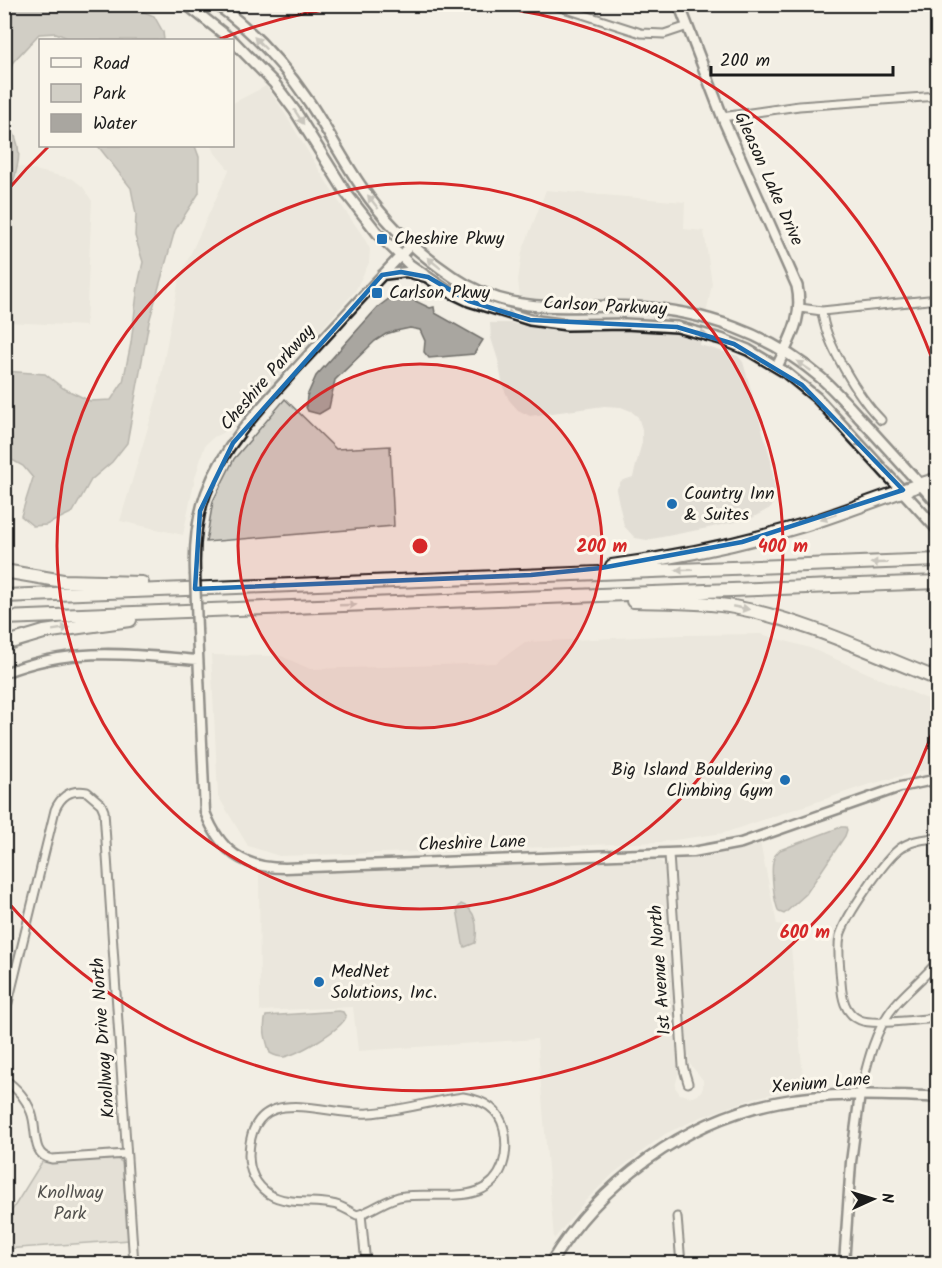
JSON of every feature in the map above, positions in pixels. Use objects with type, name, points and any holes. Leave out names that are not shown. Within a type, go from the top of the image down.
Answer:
[{"type":"highway","points":[[531,576],[689,555],[802,525],[938,479]]},
{"type":"highway","points":[[4,596],[938,560]]},
{"type":"highway","points":[[4,571],[63,581],[143,583],[176,590]]},
{"type":"highway","points":[[4,618],[938,582]]},
{"type":"highway","points":[[536,598],[674,602],[734,607],[791,622],[938,679]]},
{"type":"highway","points":[[4,644],[44,632],[185,612]]},
{"type":"main road","name":"Carlson Parkway","points":[[186,4],[230,39]]},
{"type":"main road","name":"Carlson Parkway","points":[[216,4],[254,37],[290,77],[308,101],[363,189],[391,225],[434,263],[466,286],[509,302],[546,308],[633,307],[679,311],[731,326],[762,339],[809,368],[832,388],[938,504]]},
{"type":"main road","name":"Gleason Lake Drive","points":[[680,4],[722,117],[799,294],[798,322],[777,367]]},
{"type":"main road","name":"Carlson Parkway","points":[[234,42],[274,83],[296,111],[364,218],[401,256],[428,277],[458,297],[514,316],[567,325],[625,324],[677,327],[734,344],[777,367],[817,398],[938,530]]},
{"type":"main road","name":"Xenium Lane","points":[[550,1263],[574,1228],[604,1196],[635,1169],[676,1142],[731,1115],[769,1104],[802,1098],[860,1094],[938,1097]]},
{"type":"street","points":[[550,4],[641,33],[664,34],[688,26]]},
{"type":"street","points":[[722,117],[799,106],[938,96]]},
{"type":"street","name":"Cheshire Parkway","points":[[197,630],[195,538],[206,493],[222,459],[250,419],[412,244]]},
{"type":"street","points":[[382,275],[406,272],[428,277]]},
{"type":"street","points":[[800,308],[822,310],[938,299]]},
{"type":"street","points":[[822,310],[824,328],[837,354],[865,402],[881,420]]},
{"type":"street","name":"Cheshire Lane","points":[[197,630],[205,812],[220,840],[233,854],[244,861],[270,868],[669,854],[717,849],[741,843],[900,787],[938,779]]},
{"type":"street","points":[[4,672],[41,660],[86,654],[113,653],[198,660]]},
{"type":"street","name":"Knollway Drive North","points":[[4,1018],[55,810],[63,796],[71,792],[87,792],[101,804],[104,811],[134,1263]]},
{"type":"street","points":[[938,838],[908,843],[892,855],[847,920],[840,937],[839,952],[843,999],[848,1011],[862,1021],[938,1017]]},
{"type":"street","name":"1st Avenue North","points":[[669,854],[683,1066],[688,1083]]},
{"type":"street","points":[[844,1263],[851,1162],[860,1094],[865,1075],[884,1021],[896,1003],[920,982],[938,961]]},
{"type":"street","points":[[4,1079],[21,1094],[31,1111],[38,1151],[41,1156],[52,1159],[126,1154]]},
{"type":"street","points":[[463,1097],[478,1099],[489,1105],[499,1117],[506,1143],[505,1159],[503,1168],[485,1187],[467,1193],[403,1196],[384,1202],[362,1214],[357,1215],[344,1207],[329,1203],[278,1198],[264,1190],[252,1174],[250,1166],[253,1131],[259,1121],[275,1110],[294,1106],[367,1114],[463,1097]]},
{"type":"street","points":[[362,1214],[366,1263]]},
{"type":"street","points":[[677,1217],[681,1263]]},
{"type":"highlighted area","points":[[401,272],[428,277],[469,301],[530,320],[677,327],[734,344],[802,385],[903,490],[742,542],[601,568],[531,575],[195,589],[200,511],[233,443],[382,275]]},
{"type":"shaded area","points":[[266,86],[363,236],[370,249],[369,263],[355,291],[241,420],[205,445],[195,478],[183,535],[120,521],[157,397],[179,279],[229,170],[212,147],[234,147],[234,102]]},
{"type":"shaded area","points":[[4,155],[18,166],[73,179],[83,187],[92,201],[86,326],[5,322]]},
{"type":"shaded area","points":[[546,190],[685,202],[684,229],[704,231],[712,284],[700,345],[738,356],[743,362],[771,460],[775,491],[772,507],[752,518],[708,528],[647,540],[635,538],[624,526],[616,490],[621,481],[633,477],[642,442],[642,429],[638,417],[621,407],[604,406],[530,416],[518,410],[509,400],[503,387],[491,338],[490,323],[511,323],[523,326],[518,280],[522,252]]},
{"type":"shaded area","points":[[761,634],[810,648],[925,698],[937,700],[937,767],[867,785],[724,833],[660,842],[452,851],[279,856],[248,846],[218,796],[211,655],[281,656],[310,669],[496,663],[525,642]]},
{"type":"shaded area","points":[[760,842],[777,924],[789,926],[804,1087],[754,1098],[701,1117],[665,1134],[614,1173],[585,1201],[554,1239],[537,1039],[358,1051],[353,1007],[260,1011],[259,874],[657,859],[664,864],[679,1071],[675,1087],[680,1094],[692,1097],[698,1095],[703,1088],[703,1080],[689,1063],[674,864],[677,859],[720,853]]},
{"type":"green space","points":[[285,399],[336,449],[390,446],[394,526],[206,542],[213,501],[234,459]]},
{"type":"green space","name":"Knollway Park","points":[[117,1159],[122,1162],[129,1240],[5,1249],[4,1223],[42,1162]]},
{"type":"water","points":[[5,4],[127,5],[154,16],[163,32],[164,39],[70,39],[56,33],[39,34],[13,62],[5,87]]},
{"type":"water","points":[[5,118],[13,130],[19,152],[5,213],[5,170],[9,159],[5,145]]},
{"type":"water","points":[[99,147],[195,147],[199,157],[199,193],[175,230],[149,322],[127,443],[112,462],[91,480],[73,512],[46,525],[33,526],[21,516],[33,478],[23,466],[5,456],[5,371],[45,374],[63,388],[90,401],[111,400],[123,382],[143,262],[135,236],[136,214],[131,188]]},
{"type":"water","points":[[394,295],[403,295],[430,308],[434,307],[435,313],[483,340],[474,354],[429,358],[424,352],[425,341],[420,330],[410,328],[386,334],[375,341],[335,380],[329,408],[319,414],[308,411],[307,396],[316,376],[378,307]]},
{"type":"water","points":[[846,827],[845,836],[806,894],[784,914],[779,912],[773,878],[773,863],[776,855],[780,850]]},
{"type":"water","points":[[461,904],[470,910],[476,926],[475,943],[465,947],[457,909]]},
{"type":"water","points":[[343,1012],[346,1017],[336,1028],[318,1041],[284,1057],[270,1053],[264,1030],[266,1016]]},
{"type":"place","name":"Cheshire Pkwy","points":[[382,239]]},
{"type":"place","name":"Carlson Pkwy","points":[[377,293]]},
{"type":"place","name":"Country Inn & Suites","points":[[672,504]]},
{"type":"place","name":"Big Island Bouldering Climbing Gym","points":[[785,780]]},
{"type":"place","name":"MedNet Solutions, Inc.","points":[[319,982]]}]
